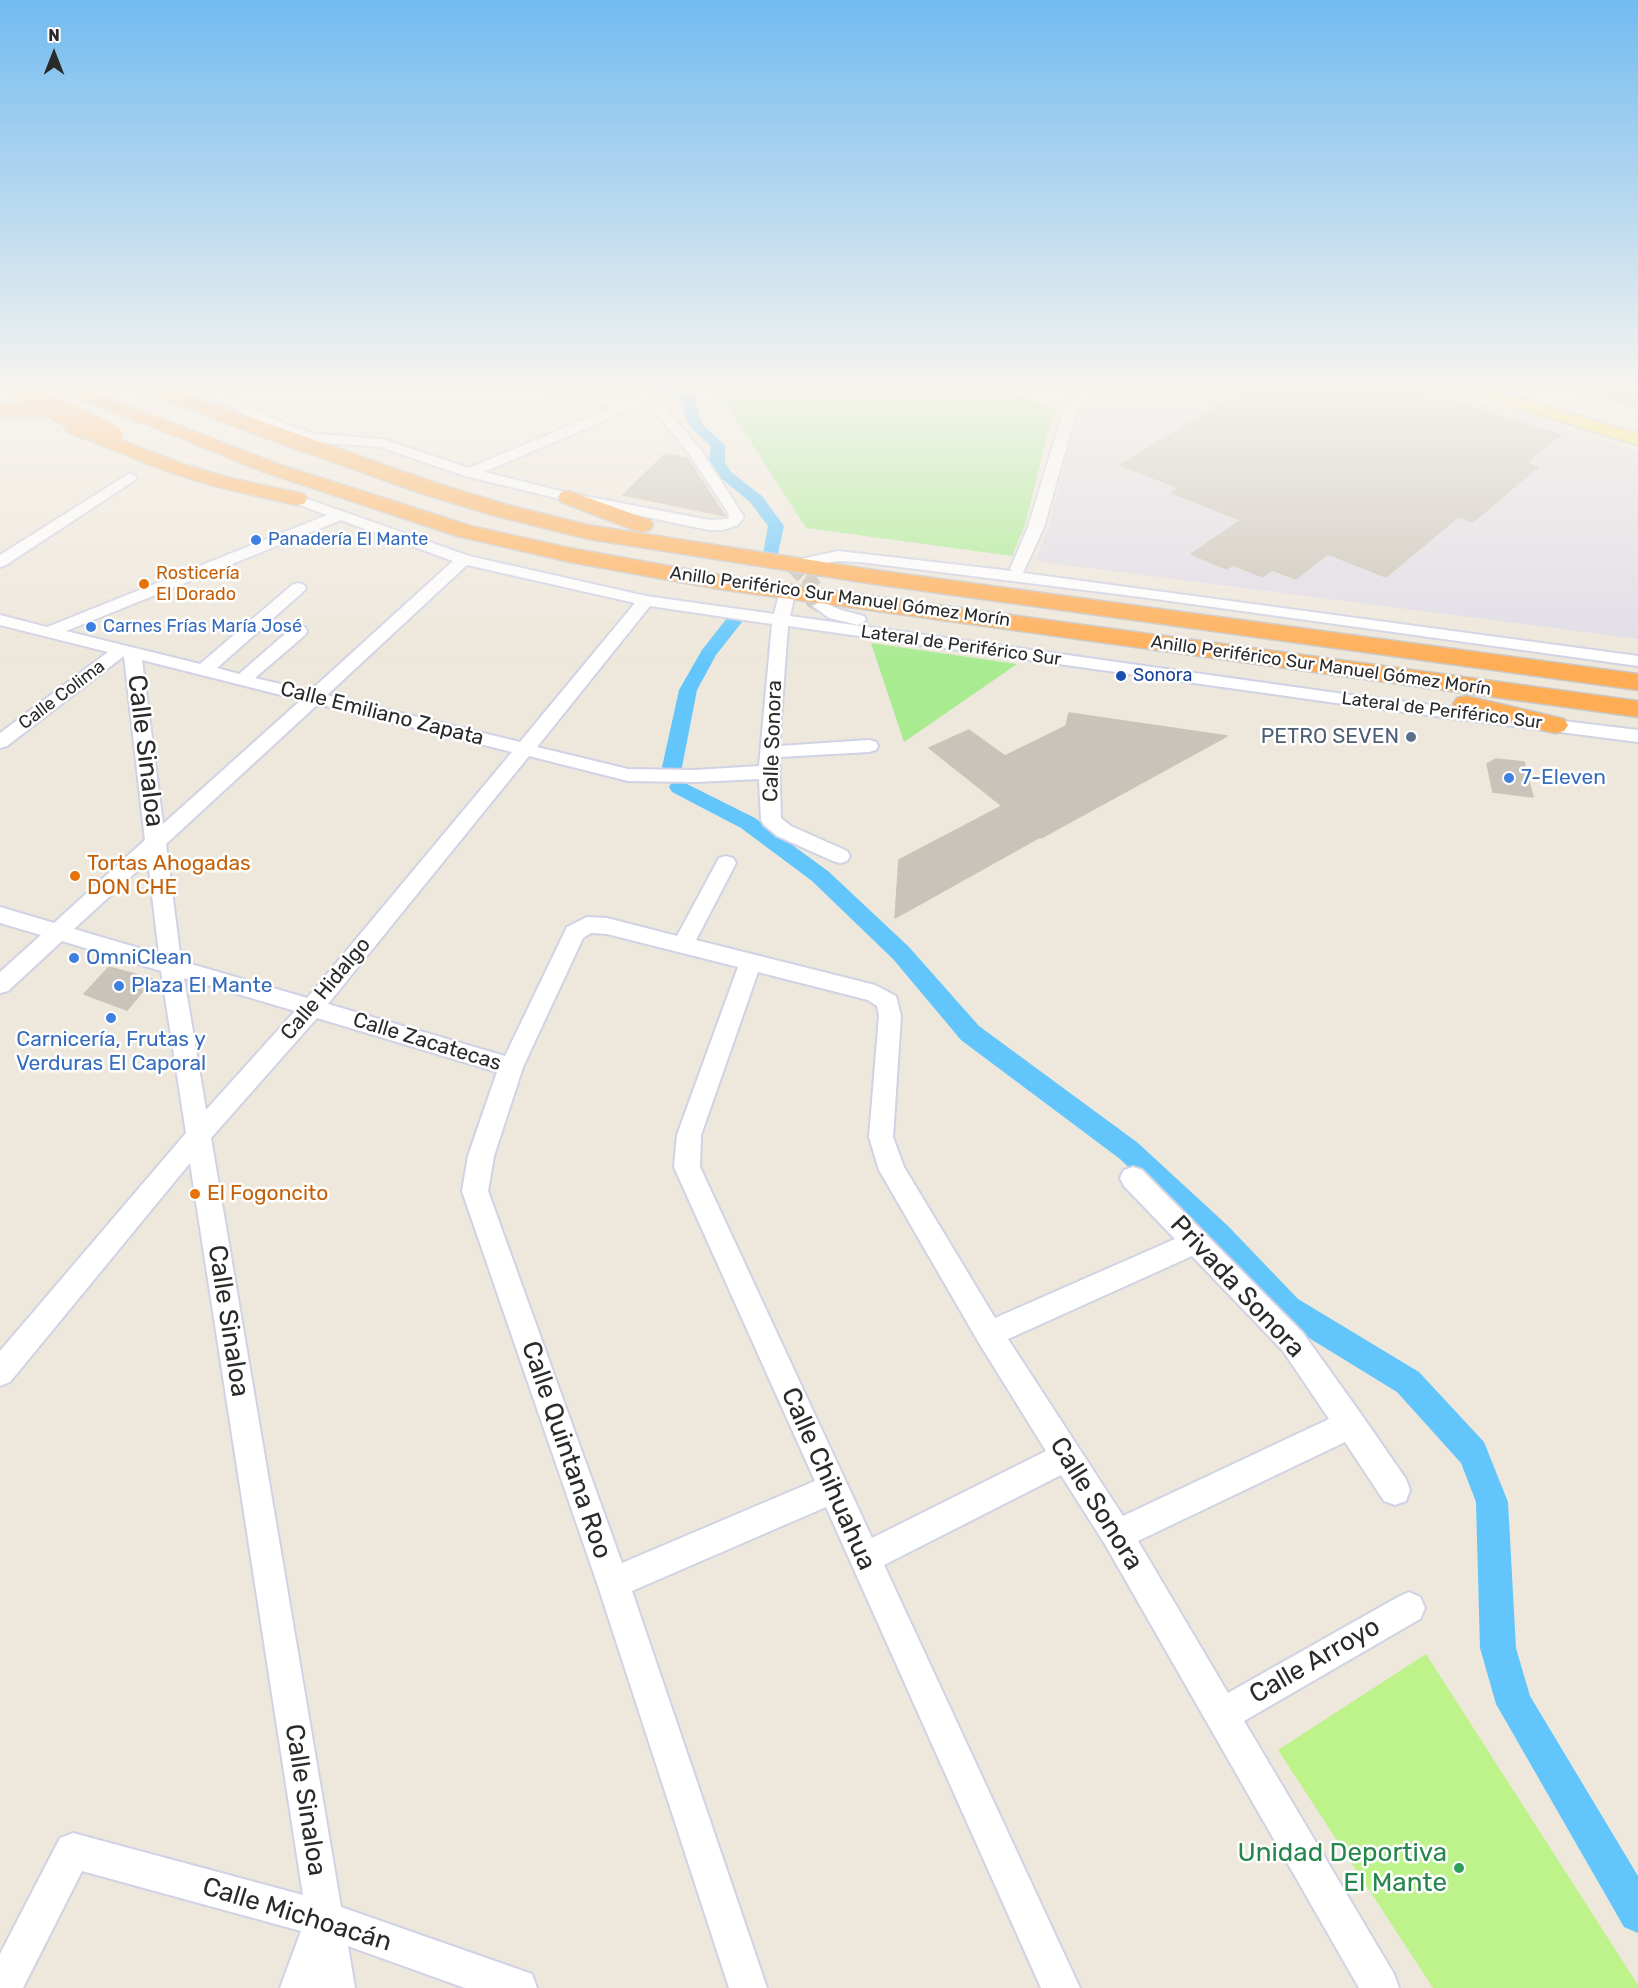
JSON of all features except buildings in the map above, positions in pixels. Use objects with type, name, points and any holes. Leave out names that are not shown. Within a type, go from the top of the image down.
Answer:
[{"type":"highway","points":[[217,481],[296,499]]},
{"type":"highway","points":[[239,481],[296,499]]},
{"type":"highway","points":[[271,481],[296,499]]},
{"type":"highway","name":"Anillo Periférico Sur Manuel Gómez Morín","points":[[283,481],[396,521],[465,531],[570,555],[719,582],[1638,709]]},
{"type":"highway","name":"Anillo Periférico Sur Manuel Gómez Morín","points":[[408,481],[500,510],[588,532],[734,556],[1638,682]]},
{"type":"highway","points":[[569,497],[607,513],[734,556]]},
{"type":"highway","points":[[1425,653],[1638,673]]},
{"type":"highway","points":[[1275,659],[1555,725]]},
{"type":"street","points":[[0,562],[124,481]]},
{"type":"street","points":[[505,481],[569,497],[709,525],[733,522],[737,518],[734,511],[715,481]]},
{"type":"street","points":[[1018,569],[1036,527],[1050,481]]},
{"type":"street","name":"Lateral de Periférico Sur","points":[[296,499],[464,560],[646,601],[1247,685],[1638,736]]},
{"type":"street","points":[[51,631],[341,515]]},
{"type":"street","points":[[807,562],[838,556],[860,557],[1638,661]]},
{"type":"street","points":[[0,985],[464,560]]},
{"type":"street","points":[[848,566],[890,568],[1324,627],[1489,640]]},
{"type":"street","points":[[203,671],[298,588]]},
{"type":"street","name":"Calle Sonora","points":[[786,598],[781,621],[769,752],[771,820],[784,831],[840,856]]},
{"type":"street","name":"Calle Hidalgo","points":[[0,1372],[198,1136],[312,1008],[646,601]]},
{"type":"street","points":[[821,606],[835,614],[868,622],[1125,660],[1247,685]]},
{"type":"street","name":"Calle Emiliano Zapata","points":[[0,620],[636,776],[768,772]]},
{"type":"street","points":[[242,680],[298,631]]},
{"type":"street","name":"Calle Colima","points":[[0,742],[128,650]]},
{"type":"street","name":"Calle Sinaloa","points":[[128,650],[157,842],[171,966],[336,1988]]},
{"type":"street","points":[[769,752],[869,746]]},
{"type":"street","points":[[726,862],[683,945],[751,961]]},
{"type":"street","name":"Calle Zacatecas","points":[[0,915],[511,1067]]},
{"type":"street","name":"Calle Quintana Roo","points":[[683,945],[607,926],[587,925],[575,933],[511,1067],[481,1156],[475,1191],[613,1583],[748,1988]]},
{"type":"street","name":"Calle Sonora","points":[[751,961],[875,993],[888,1002],[890,1016],[881,1137],[892,1170],[989,1334],[1117,1535],[1380,1988]]},
{"type":"street","name":"Calle Chihuahua","points":[[751,961],[689,1135],[687,1167],[1061,1988]]},
{"type":"street","name":"Privada Sonora","points":[[1133,1178],[1293,1342],[1395,1491]]},
{"type":"street","points":[[989,1334],[1194,1242]]},
{"type":"street","points":[[1117,1535],[1351,1424]]},
{"type":"street","points":[[864,1558],[1067,1456]]},
{"type":"street","points":[[613,1583],[833,1489]]},
{"type":"street","name":"Calle Arroyo","points":[[1222,1715],[1409,1608]]},
{"type":"street","name":"Calle Michoacán","points":[[3,1988],[73,1851],[324,1918],[518,1988]]},
{"type":"street","points":[[299,1988],[324,1918]]},
{"type":"shaded area","points":[[1060,481],[1638,481],[1638,639],[1035,561],[1048,528]]},
{"type":"green space","points":[[776,481],[1036,481],[1025,525],[1012,556],[806,528]]},
{"type":"green space","points":[[871,643],[1017,664],[904,742]]},
{"type":"green space","name":"Unidad Deportiva El Mante","points":[[1426,1654],[1638,1988],[1433,1988],[1278,1750]]},
{"type":"waterway","points":[[734,481],[756,499],[776,526],[771,554]]},
{"type":"waterway","points":[[672,767],[688,690],[708,654],[733,622]]},
{"type":"waterway","points":[[679,787],[748,823],[820,876],[901,953],[970,1033],[1129,1151],[1218,1235],[1288,1309],[1408,1382],[1473,1453],[1492,1502],[1498,1648],[1514,1704],[1638,1913]]},
{"type":"tunnel","points":[[786,598],[791,577],[807,562]]},
{"type":"tunnel","points":[[821,606],[813,601],[809,594],[809,585],[814,578],[826,570],[846,566]]},
{"type":"place","name":"Panadería El Mante","points":[[256,540]]},
{"type":"place","name":"Rosticería El Dorado","points":[[144,584]]},
{"type":"place","name":"Carnes Frías María José","points":[[91,627]]},
{"type":"place","name":"Sonora","points":[[1121,676]]},
{"type":"place","name":"PETRO SEVEN","points":[[1411,737]]},
{"type":"place","name":"7-Eleven","points":[[1509,778]]},
{"type":"place","name":"Tortas Ahogadas DON CHE","points":[[75,876]]},
{"type":"place","name":"OmniClean","points":[[74,958]]},
{"type":"place","name":"Plaza El Mante","points":[[119,986]]},
{"type":"place","name":"Carnicería, Frutas y Verduras El Caporal","points":[[111,1018]]},
{"type":"place","name":"El Fogoncito","points":[[195,1194]]},
{"type":"place","name":"Unidad Deportiva El Mante","points":[[1459,1868]]}]
